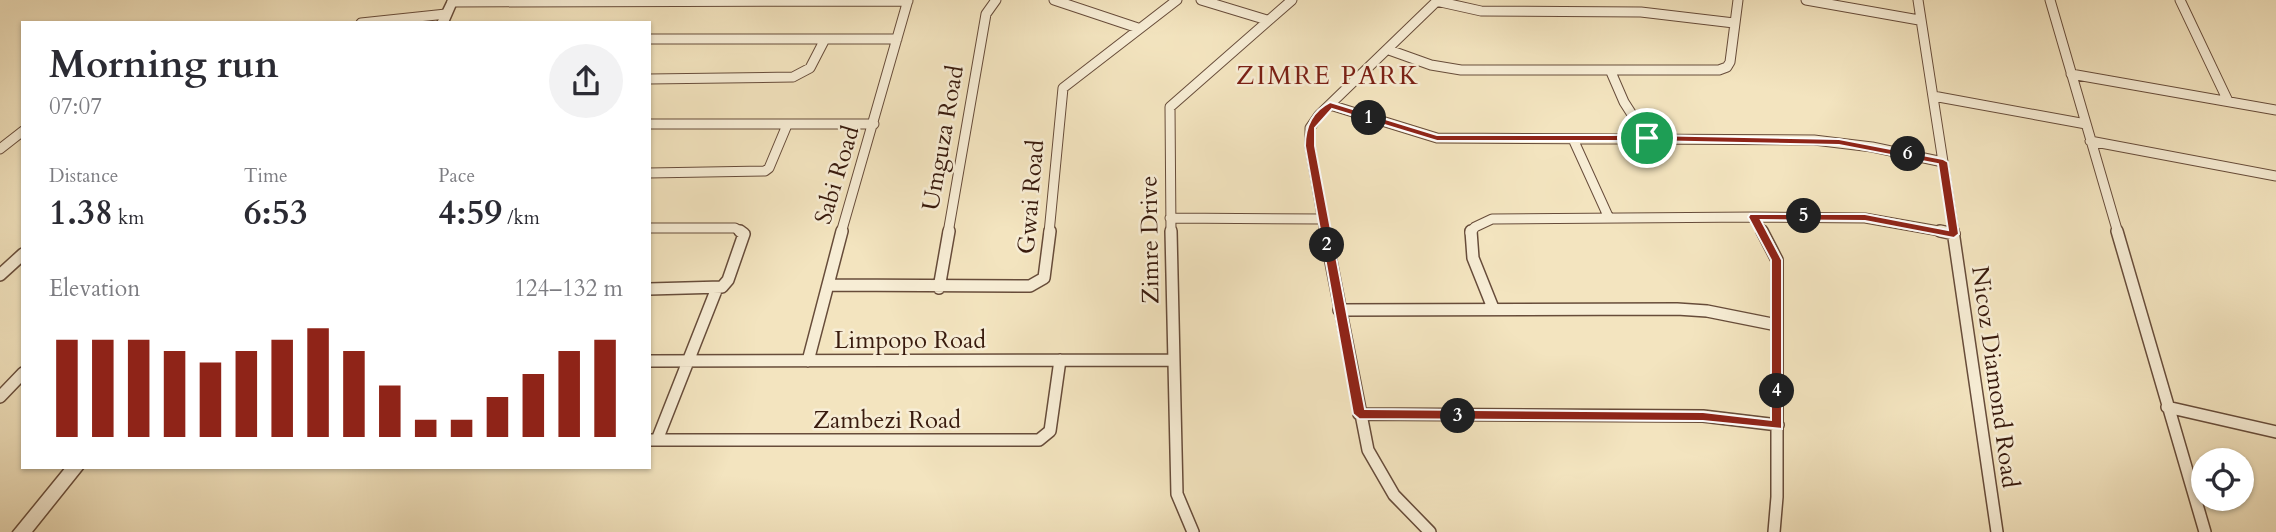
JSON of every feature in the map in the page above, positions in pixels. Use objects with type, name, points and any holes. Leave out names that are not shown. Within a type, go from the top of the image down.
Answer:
[{"type":"street","name":"Umguza Road","points":[[939,288],[984,24],[989,6],[996,0]]},
{"type":"street","points":[[1054,0],[1138,29]]},
{"type":"street","name":"Gwai Road","points":[[830,285],[939,288],[1030,286],[1045,278],[1063,88],[1177,0]]},
{"type":"street","points":[[1201,0],[1267,20]]},
{"type":"street","name":"Zimre Drive","points":[[1193,532],[1177,494],[1172,360],[1170,107],[1292,0]]},
{"type":"street","points":[[1389,50],[1431,65],[1461,70],[1719,70],[1727,67],[1730,62],[1738,0]]},
{"type":"street","points":[[1806,0],[1919,20]]},
{"type":"street","name":"Nicoz Diamond Road","points":[[1918,0],[1997,532]]},
{"type":"street","points":[[2050,0],[2205,532]]},
{"type":"street","points":[[2180,0],[2228,101]]},
{"type":"street","points":[[394,21],[444,18],[452,1],[908,1]]},
{"type":"street","name":"Sabi Road","points":[[808,362],[908,1]]},
{"type":"street","points":[[1430,532],[1393,497],[1380,478],[1368,450],[1322,219],[1309,134],[1319,115],[1437,1],[1481,12],[1641,12],[1734,23]]},
{"type":"street","points":[[651,39],[897,39]]},
{"type":"street","points":[[651,79],[793,77],[810,68],[824,41]]},
{"type":"street","points":[[1611,72],[1624,102],[1647,138]]},
{"type":"street","points":[[2071,74],[2276,110]]},
{"type":"street","points":[[1933,96],[2086,124]]},
{"type":"street","points":[[1330,105],[1437,138],[1839,142],[1943,162]]},
{"type":"street","points":[[651,124],[874,124]]},
{"type":"street","points":[[651,173],[765,171],[769,168],[787,125]]},
{"type":"street","points":[[0,149],[21,133]]},
{"type":"street","points":[[1573,139],[1608,216]]},
{"type":"street","points":[[2090,141],[2276,176]]},
{"type":"street","points":[[1493,308],[1472,258],[1470,232],[1492,219],[1608,216],[1865,218],[1954,234]]},
{"type":"street","points":[[1754,217],[1777,260],[1778,425],[1774,532]]},
{"type":"street","points":[[1170,218],[1322,219]]},
{"type":"street","points":[[651,228],[741,230],[744,234],[725,285],[718,288],[651,289]]},
{"type":"street","points":[[2,271],[21,256]]},
{"type":"street","points":[[653,440],[718,288]]},
{"type":"street","points":[[1339,310],[1493,308],[1707,311],[1777,324]]},
{"type":"street","name":"Limpopo Road","points":[[651,360],[1172,360]]},
{"type":"street","name":"Zambezi Road","points":[[653,440],[1038,440],[1049,431],[1060,360]]},
{"type":"street","points":[[0,397],[21,375]]},
{"type":"street","points":[[2167,407],[2276,432]]},
{"type":"street","points":[[1359,414],[1703,416],[1778,425]]},
{"type":"street","points":[[22,532],[74,469]]},
{"type":"district","name":"ZIMRE PARK","points":[[1328,75]]},
{"type":"route","points":[[1330,105],[1426,137],[1451,139],[1647,138],[1839,142],[1943,162],[1954,234],[1865,218],[1754,217],[1777,260],[1778,425],[1703,416],[1669,418],[1359,414],[1310,146],[1310,128],[1319,115],[1330,105]]}]
